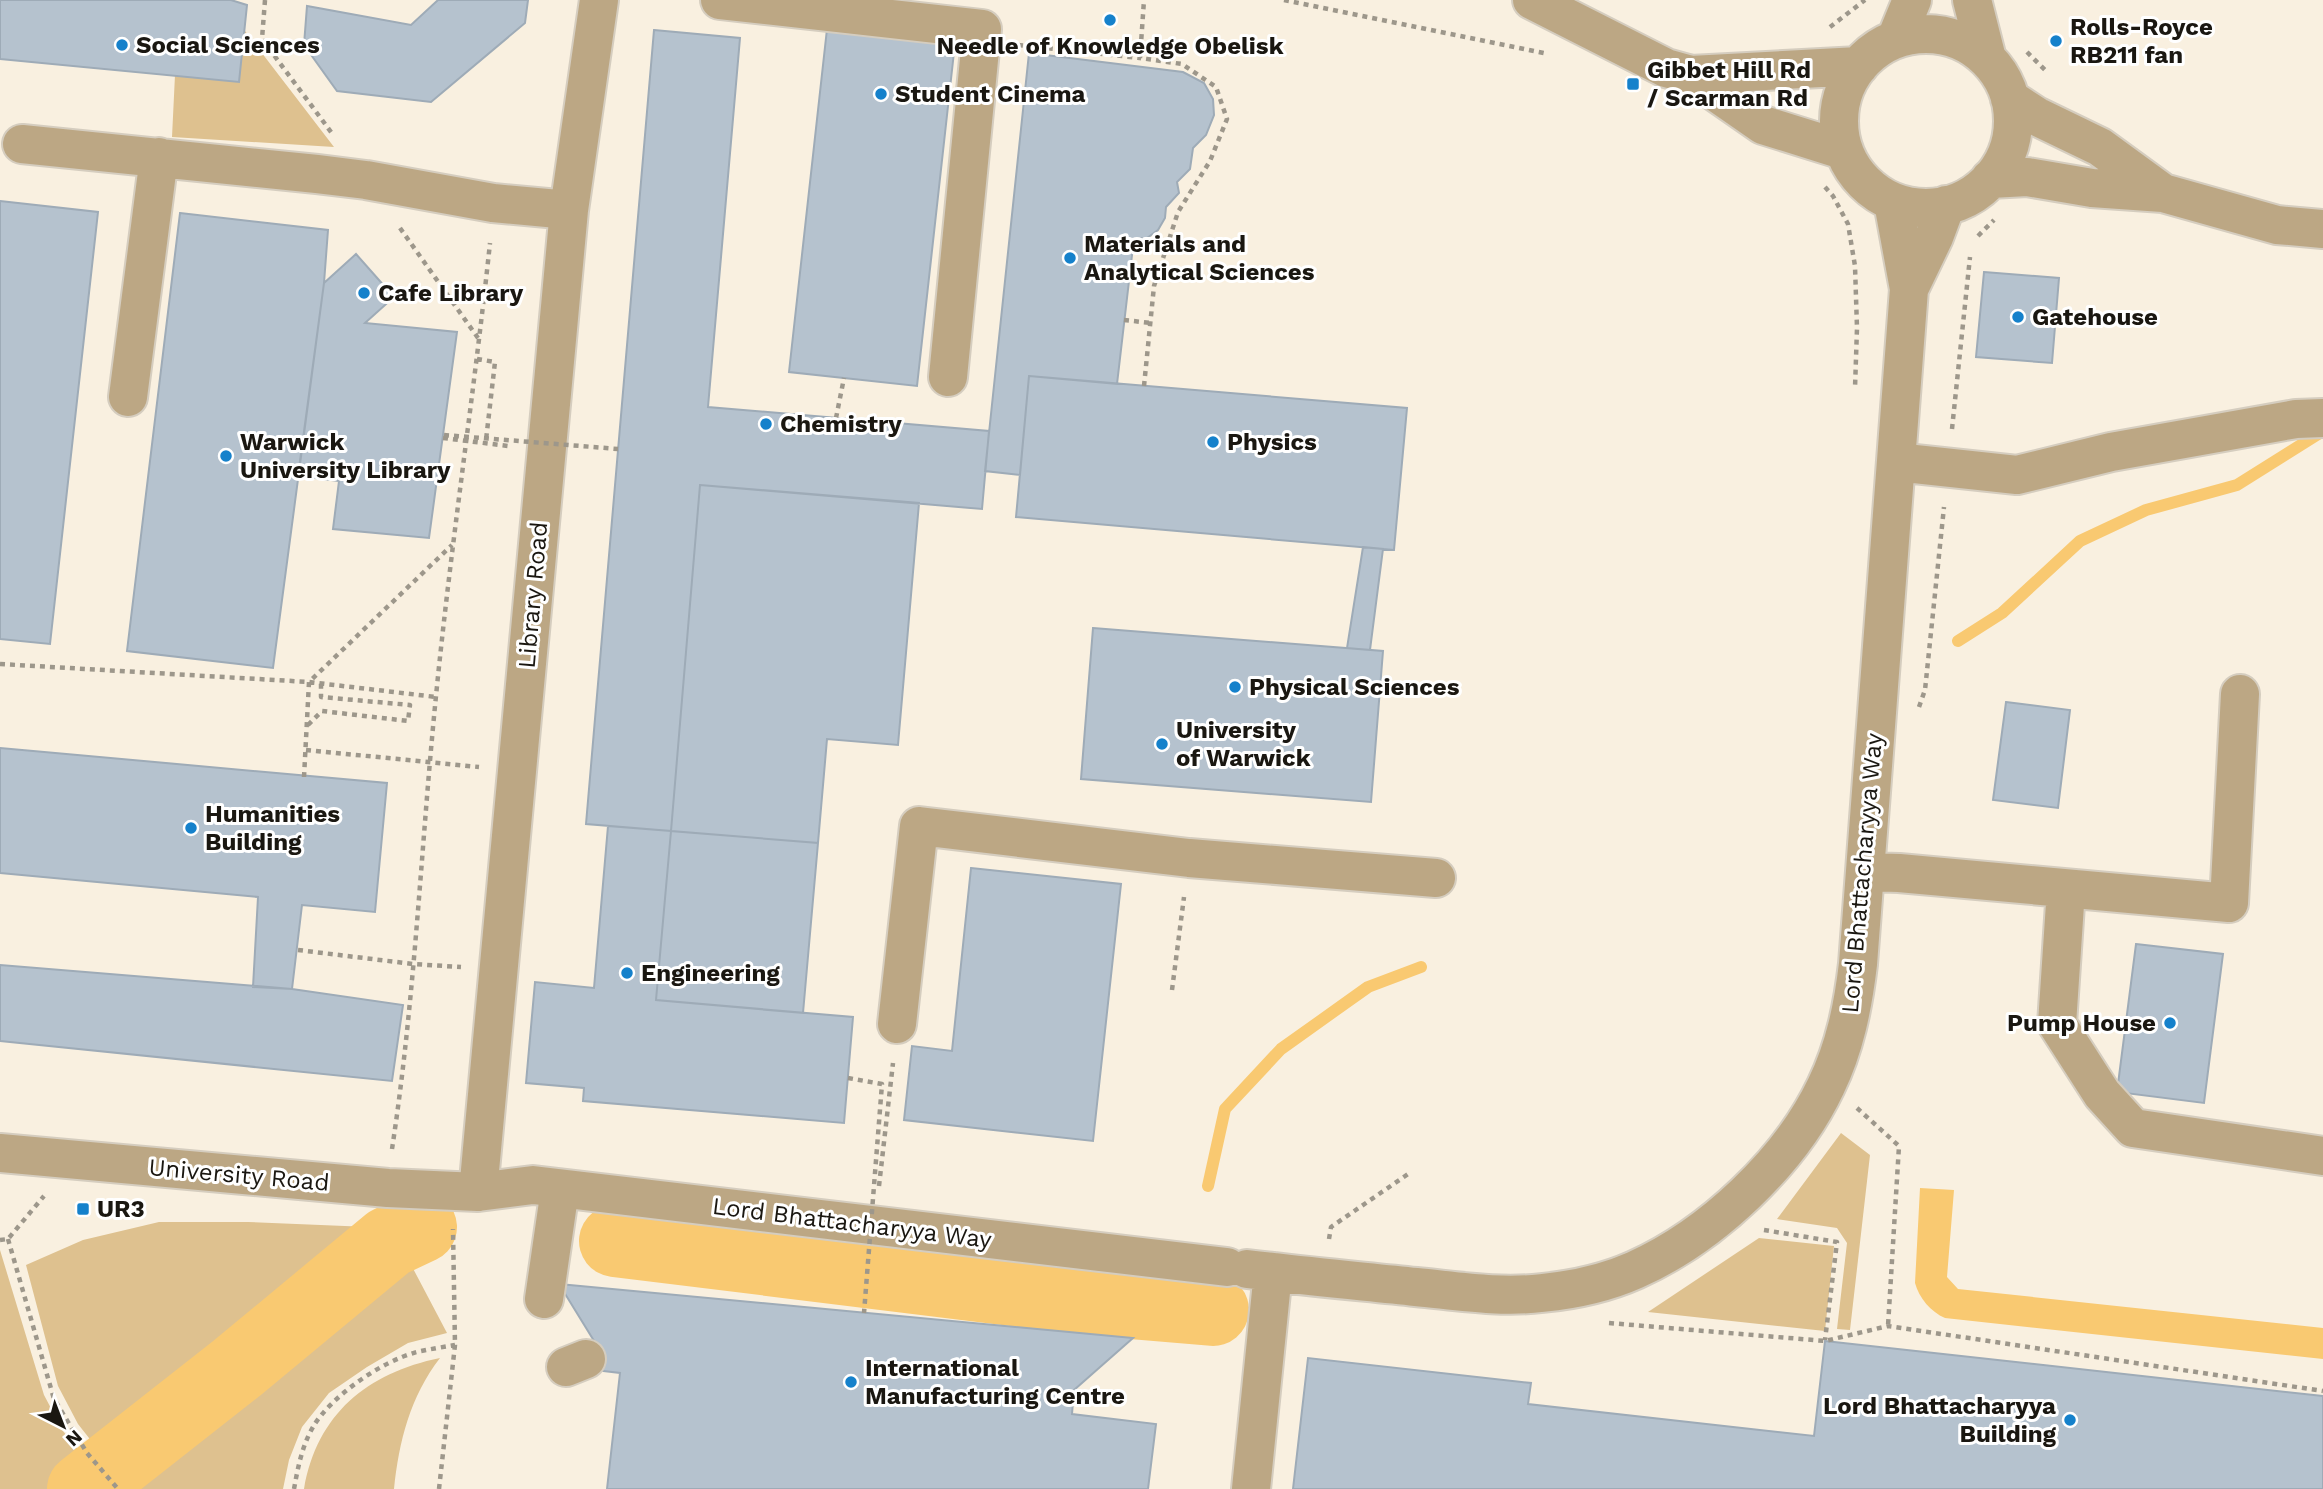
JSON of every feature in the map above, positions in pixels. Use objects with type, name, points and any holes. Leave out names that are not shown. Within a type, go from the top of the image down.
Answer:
[{"type":"street","name":"Library Road","points":[[478,1192],[569,210],[599,0]]},
{"type":"street","points":[[720,0],[982,29],[948,377]]},
{"type":"street","points":[[1532,0],[1666,68],[1691,75],[1859,66]]},
{"type":"street","points":[[1896,39],[1912,0]]},
{"type":"street","points":[[1972,0],[1987,59],[2004,83],[2010,99],[2012,120],[2007,153],[1990,179],[1965,198],[1946,205],[1926,208],[1893,202],[1878,194],[1858,176],[1843,150],[1839,133],[1839,111],[1845,87],[1859,66],[1883,45],[1896,39],[1926,34],[1956,40],[1987,59]]},
{"type":"street","points":[[1691,75],[1763,125],[1843,150]]},
{"type":"street","points":[[2010,99],[2036,116],[2100,147],[2163,193]]},
{"type":"street","points":[[22,144],[366,180],[493,203],[569,210]]},
{"type":"street","points":[[128,397],[159,157]]},
{"type":"street","points":[[1990,179],[2027,177],[2092,188],[2163,193],[2277,225],[2323,229]]},
{"type":"street","name":"Lord Bhattacharyya Way","points":[[478,1192],[533,1185],[1249,1269],[1498,1295],[1542,1293],[1588,1286],[1634,1270],[1675,1248],[1709,1225],[1740,1199],[1772,1166],[1802,1126],[1826,1087],[1844,1042],[1853,1005],[1866,872],[1909,289],[1893,202]]},
{"type":"street","name":"Lord Bhattacharyya Way","points":[[1909,289],[1946,205]]},
{"type":"street","points":[[1896,462],[2017,475],[2111,452],[2297,419],[2323,418]]},
{"type":"street","points":[[1866,872],[2229,903],[2239,694]]},
{"type":"street","points":[[897,1024],[919,826],[1189,858],[1436,878]]},
{"type":"street","points":[[2066,889],[2057,1024],[2102,1094],[2133,1128],[2323,1156]]},
{"type":"street","name":"University Road","points":[[0,1153],[374,1187],[478,1192]]},
{"type":"street","points":[[544,1299],[560,1189]]},
{"type":"street","points":[[1249,1269],[1251,1489]]},
{"type":"path","points":[[265,0],[262,39],[479,339]]},
{"type":"path","points":[[1140,58],[1144,0]]},
{"type":"path","points":[[1284,0],[1554,55]]},
{"type":"path","points":[[1006,44],[1182,64],[1216,87],[1227,120],[1210,161],[1178,212],[1154,286],[1144,386]]},
{"type":"path","points":[[1833,196],[1848,224],[1855,266],[1856,388]]},
{"type":"path","points":[[390,1160],[403,1074],[436,697],[464,442],[490,244]]},
{"type":"path","points":[[1124,320],[1151,323]]},
{"type":"path","points":[[477,359],[495,362],[486,440]]},
{"type":"path","points":[[836,418],[844,378]]},
{"type":"path","points":[[496,444],[464,442],[444,436],[618,449]]},
{"type":"path","points":[[304,777],[309,682],[453,545]]},
{"type":"path","points":[[0,664],[309,682],[436,697]]},
{"type":"path","points":[[307,726],[322,711],[408,721],[410,705],[321,697],[321,683]]},
{"type":"path","points":[[306,750],[481,767]]},
{"type":"path","points":[[1172,990],[1189,858]]},
{"type":"path","points":[[298,950],[413,964],[473,968]]},
{"type":"path","points":[[848,1078],[882,1084],[864,1313]]},
{"type":"path","points":[[1826,1087],[1857,1108],[1899,1146],[1888,1326],[2323,1391]]},
{"type":"path","points":[[877,1202],[889,1096]]},
{"type":"path","points":[[1329,1246],[1331,1227],[1410,1172]]},
{"type":"path","points":[[0,1241],[8,1238],[51,1188]]},
{"type":"path","points":[[439,1489],[455,1345],[453,1224]]},
{"type":"path","points":[[1763,1230],[1837,1241],[1825,1340]]},
{"type":"path","points":[[8,1238],[54,1399],[87,1453],[116,1487]]},
{"type":"path","points":[[293,1489],[299,1458],[313,1427],[332,1402],[379,1368],[415,1352],[455,1345]]},
{"type":"shaded area","points":[[245,31],[334,147],[172,137],[175,75],[239,82]]},
{"type":"shaded area","points":[[1841,1133],[1870,1155],[1850,1330],[1837,1329],[1847,1243],[1837,1228],[1777,1219]]},
{"type":"shaded area","points":[[1920,1188],[1954,1190],[1947,1277],[1958,1289],[2323,1328],[2323,1359],[1945,1318],[1926,1304],[1915,1283]]},
{"type":"shaded area","points":[[159,1222],[248,1222],[369,1227],[408,1259],[447,1333],[408,1343],[329,1393],[302,1427],[289,1460],[283,1489],[129,1489],[78,1424],[58,1386],[26,1265],[83,1240]]},
{"type":"shaded area","points":[[1759,1238],[1834,1246],[1825,1331],[1648,1312]]},
{"type":"shaded area","points":[[0,1250],[44,1395],[63,1431],[110,1489],[0,1489]]},
{"type":"shaded area","points":[[440,1358],[421,1388],[408,1420],[394,1489],[304,1489],[320,1439],[349,1401],[390,1374]]},
{"type":"building","name":"Social Sciences","points":[[0,0],[231,0],[247,5],[239,82],[0,59]]},
{"type":"building","name":"Social Sciences","points":[[438,0],[528,0],[525,23],[431,102],[337,91],[304,45],[307,6],[411,25]]},
{"type":"building","points":[[827,29],[955,43],[917,386],[789,372]]},
{"type":"building","name":"Chemistry","points":[[654,30],[740,38],[708,407],[989,431],[982,509],[700,485],[671,831],[586,824]]},
{"type":"building","name":"Materials and Analytical Sciences","points":[[1029,53],[1183,72],[1204,83],[1213,99],[1214,115],[1206,135],[1193,148],[1190,169],[1177,182],[1179,193],[1166,207],[1165,218],[1158,230],[1147,238],[1134,238],[1117,384],[1029,376],[1020,475],[985,471]]},
{"type":"building","points":[[0,201],[98,212],[50,644],[0,639]]},
{"type":"building","name":"Warwick University Library","points":[[180,213],[328,230],[324,283],[273,668],[127,651]]},
{"type":"building","points":[[356,254],[394,297],[365,323],[457,332],[429,538],[333,529],[339,481],[298,476],[324,283]]},
{"type":"building","name":"Gatehouse","points":[[1984,272],[2059,278],[2052,363],[1976,357]]},
{"type":"building","name":"Physics","points":[[1029,376],[1407,408],[1394,550],[1016,517]]},
{"type":"building","points":[[700,485],[919,503],[898,745],[827,739],[818,843],[671,831]]},
{"type":"building","points":[[1363,547],[1383,549],[1370,650],[1347,648]]},
{"type":"building","name":"Physical Sciences","points":[[1093,628],[1383,651],[1371,802],[1081,779]]},
{"type":"building","points":[[2006,702],[2070,710],[2058,808],[1993,800]]},
{"type":"building","name":"Humanities Building","points":[[0,748],[387,783],[375,912],[302,905],[292,989],[253,987],[258,897],[0,873]]},
{"type":"building","name":"Engineering","points":[[608,826],[671,831],[656,1000],[853,1017],[844,1123],[583,1101],[584,1088],[526,1083],[535,982],[594,988]]},
{"type":"building","points":[[671,831],[818,843],[803,1013],[656,1000]]},
{"type":"building","points":[[971,868],[1121,884],[1093,1141],[904,1120],[912,1046],[952,1051]]},
{"type":"building","name":"Pump House","points":[[2136,944],[2223,954],[2204,1103],[2117,1092]]},
{"type":"building","points":[[0,965],[292,989],[403,1005],[392,1081],[0,1041]]},
{"type":"building","name":"International Manufacturing Centre","points":[[559,1284],[1133,1338],[1074,1390],[1072,1414],[1156,1424],[1148,1489],[607,1489],[620,1373],[594,1370],[599,1349]]},
{"type":"building","name":"Lord Bhattacharyya Building","points":[[1825,1341],[2323,1396],[2323,1489],[1293,1489],[1308,1358],[1531,1383],[1528,1404],[1814,1436]]},
{"type":"waterway","points":[[1958,641],[2002,613],[2080,541],[2146,510],[2237,485],[2323,431]]},
{"type":"waterway","points":[[1208,1186],[1225,1109],[1281,1049],[1368,987],[1421,967]]},
{"type":"waterway","points":[[83,1489],[237,1368],[389,1242],[421,1227]]},
{"type":"waterway","points":[[615,1241],[1094,1300],[1213,1310]]},
{"type":"waterway","points":[[1213,1310],[1264,1314]]},
{"type":"place","name":"Needle of Knowledge Obelisk","points":[[1110,20]]},
{"type":"place","name":"Rolls-Royce RB211 fan","points":[[2056,41]]},
{"type":"place","name":"Social Sciences","points":[[122,45]]},
{"type":"place","name":"Gibbet Hill Rd / Scarman Rd","points":[[1633,84]]},
{"type":"place","name":"Student Cinema","points":[[881,94]]},
{"type":"place","name":"Materials and Analytical Sciences","points":[[1070,258]]},
{"type":"place","name":"Cafe Library","points":[[364,293]]},
{"type":"place","name":"Gatehouse","points":[[2018,317]]},
{"type":"place","name":"Chemistry","points":[[766,424]]},
{"type":"place","name":"Physics","points":[[1213,442]]},
{"type":"place","name":"Warwick University Library","points":[[226,456]]},
{"type":"place","name":"Physical Sciences","points":[[1235,687]]},
{"type":"place","name":"University of Warwick","points":[[1162,744]]},
{"type":"place","name":"Humanities Building","points":[[191,828]]},
{"type":"place","name":"Engineering","points":[[627,973]]},
{"type":"place","name":"Pump House","points":[[2170,1023]]},
{"type":"place","name":"UR3","points":[[83,1209]]},
{"type":"place","name":"International Manufacturing Centre","points":[[851,1382]]},
{"type":"place","name":"Lord Bhattacharyya Building","points":[[2070,1420]]}]
